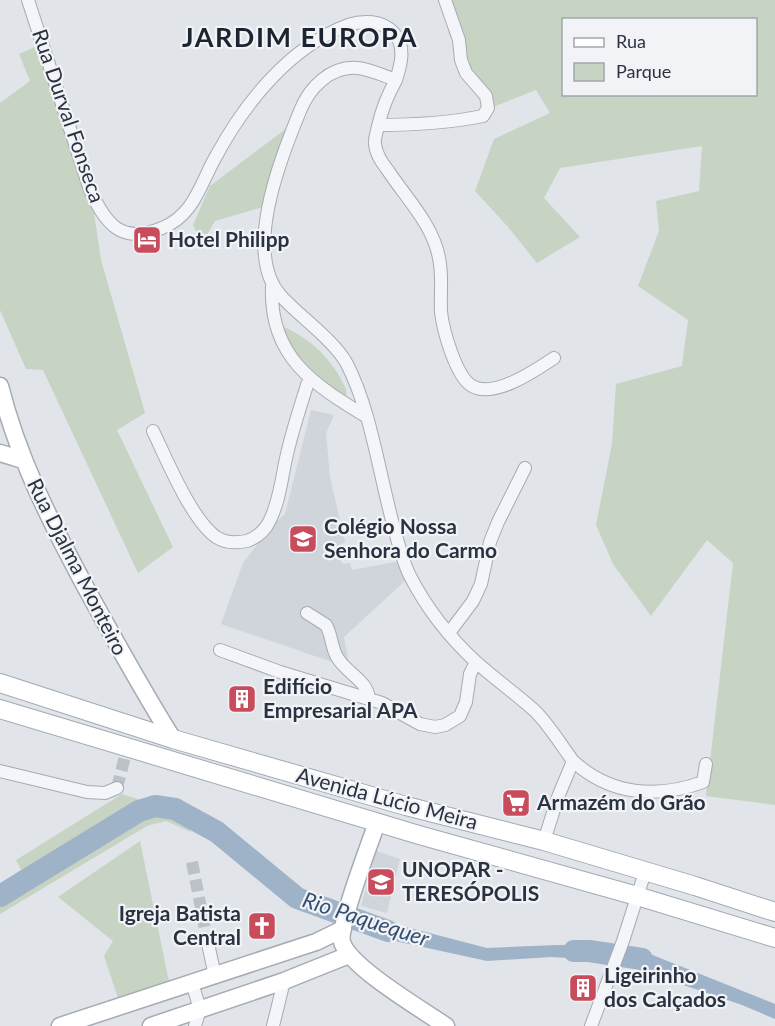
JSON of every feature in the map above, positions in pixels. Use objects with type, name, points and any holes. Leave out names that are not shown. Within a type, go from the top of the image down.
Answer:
[{"type":"main road","name":"Rua Djalma Monteiro","points":[[2,401],[23,460],[52,523],[121,652],[173,739]]},
{"type":"main road","points":[[0,453],[23,460]]},
{"type":"main road","name":"Avenida Lúcio Meira","points":[[0,683],[173,739],[406,807],[544,841],[775,912]]},
{"type":"main road","name":"Avenida Lúcio Meira","points":[[0,710],[775,938]]},
{"type":"main road","points":[[377,822],[343,926],[342,943],[349,956],[435,1023]]},
{"type":"main road","points":[[60,1026],[84,1022],[316,942],[343,926]]},
{"type":"main road","points":[[316,942],[324,965]]},
{"type":"main road","points":[[151,1026],[284,981],[349,956]]},
{"type":"street","name":"Rua Durval Fonseca","points":[[28,0],[90,189],[102,214],[115,227],[128,233],[142,234],[163,228],[184,215],[195,200],[214,159],[230,132],[271,78],[307,46],[355,22],[380,24],[388,28],[396,35],[401,45],[400,66],[381,111],[374,143],[380,158],[434,237],[439,258],[441,313],[457,368],[470,386],[478,389],[491,389],[520,379],[554,358]]},
{"type":"street","points":[[379,125],[425,124],[471,118],[483,116],[488,108],[486,96],[463,67],[459,40],[444,0]]},
{"type":"street","points":[[367,417],[309,379],[290,354],[275,327],[272,316],[272,286],[264,260],[263,240],[267,211],[303,103],[312,88],[326,77],[354,68],[396,80]]},
{"type":"street","points":[[272,286],[335,347],[351,372],[367,417],[402,556],[419,591],[449,633],[476,662],[535,711],[573,761],[583,770],[617,787],[647,794],[703,782],[706,764]]},
{"type":"street","points":[[153,431],[186,497],[206,527],[224,541],[252,539],[262,532],[271,518],[292,433],[309,379]]},
{"type":"street","points":[[449,633],[473,601],[481,584],[490,542],[525,468]]},
{"type":"street","points":[[307,613],[326,625],[336,656],[363,684],[369,698]]},
{"type":"street","points":[[220,650],[280,672],[369,698],[426,726],[446,725],[460,716],[464,710],[470,674],[476,662]]},
{"type":"street","points":[[544,841],[558,797],[573,761]]},
{"type":"street","points":[[0,771],[87,792],[105,793],[117,788]]},
{"type":"street","points":[[591,1026],[607,987],[645,872]]},
{"type":"street","points":[[324,965],[338,950],[343,926]]},
{"type":"street","points":[[207,939],[214,976]]},
{"type":"street","points":[[273,1026],[284,981]]},
{"type":"street","points":[[192,983],[200,1009],[195,1026]]},
{"type":"shaded area","name":"Colégio Nossa Senhora do Carmo","points":[[311,410],[334,415],[326,433],[330,477],[345,542],[338,546],[342,564],[350,563],[352,570],[396,562],[408,578],[344,637],[350,668],[221,624],[243,563],[270,528],[285,514]]},
{"type":"shaded area","name":"UNOPAR - TERESÓPOLIS","points":[[376,851],[400,859],[387,913],[361,906]]},
{"type":"green space","points":[[443,0],[775,0],[775,805],[706,796],[733,563],[707,540],[651,616],[613,564],[596,525],[612,444],[616,384],[682,366],[688,320],[638,286],[659,231],[656,201],[699,191],[702,146],[560,168],[544,198],[580,237],[537,263],[475,191],[494,139],[550,113],[536,90],[490,108],[449,34],[446,3]]},
{"type":"green space","points":[[42,44],[91,193],[101,260],[145,413],[117,430],[173,547],[138,573],[43,370],[26,369],[0,310],[0,103],[30,81],[19,54]]},
{"type":"green space","points":[[287,128],[263,207],[215,221],[202,243],[193,225],[210,186]]},
{"type":"green space","points":[[284,327],[310,342],[324,355],[341,379],[346,390],[346,397],[343,398],[325,385],[295,356],[281,328]]},
{"type":"green space","points":[[122,794],[171,812],[186,824],[191,832],[166,821],[147,826],[0,914],[0,903],[29,885],[16,860]]},
{"type":"green space","points":[[140,841],[169,982],[118,998],[104,956],[113,941],[58,897]]},
{"type":"water","points":[[360,915],[487,948],[557,945],[607,946],[603,960],[551,957],[487,961],[377,937],[357,930]]},
{"type":"water","points":[[624,948],[650,954],[775,1004],[775,1019],[742,1005],[622,964]]},
{"type":"waterway","name":"Rio Paquequer","points":[[0,896],[139,811],[155,806],[175,809],[217,832],[297,898],[388,931]]},
{"type":"waterway","name":"Rio Paquequer","points":[[574,951],[642,959]]},
{"type":"tunnel","points":[[117,788],[127,748]]},
{"type":"tunnel","points":[[192,862],[207,939]]},
{"type":"place","name":"Hotel Philipp","points":[[147,240]]},
{"type":"place","name":"Colégio Nossa Senhora do Carmo","points":[[303,539]]},
{"type":"place","name":"Edifício Empresarial APA","points":[[242,699]]},
{"type":"place","name":"Armazém do Grão","points":[[516,803]]},
{"type":"place","name":"UNOPAR - TERESÓPOLIS","points":[[381,882]]},
{"type":"place","name":"Igreja Batista Central","points":[[262,926]]},
{"type":"place","name":"Ligeirinho dos Calçados","points":[[583,988]]},
{"type":"district","name":"JARDIM EUROPA","points":[[300,38]]}]
